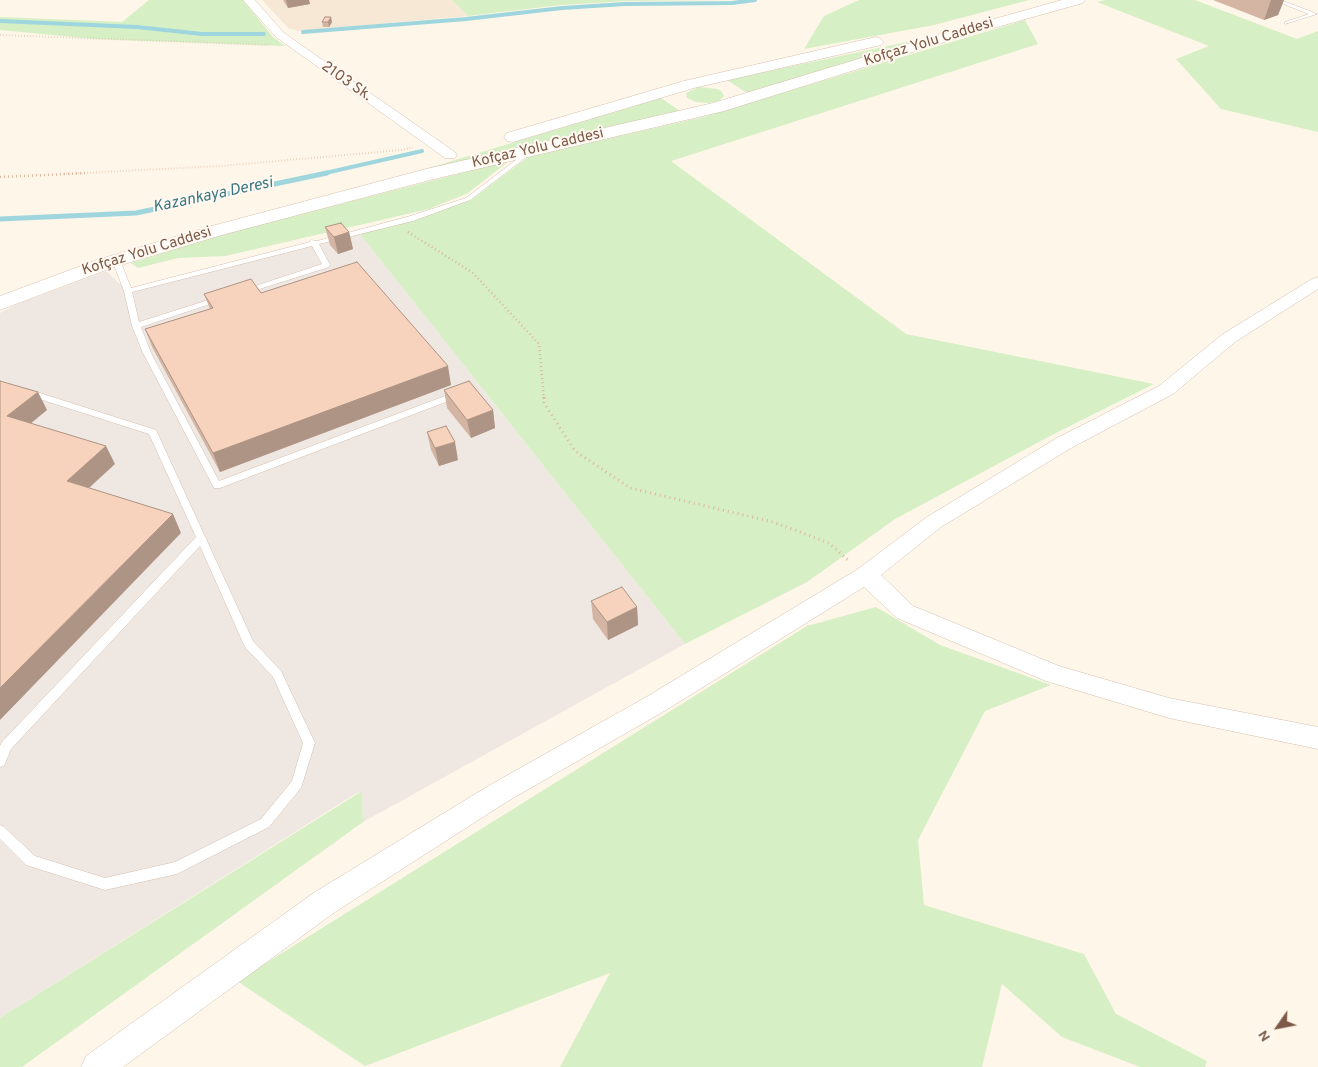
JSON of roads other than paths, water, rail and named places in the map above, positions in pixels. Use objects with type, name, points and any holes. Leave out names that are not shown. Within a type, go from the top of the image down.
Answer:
[{"type":"main road","name":"Kofçaz Yolu Caddesi","points":[[0,287],[89,255],[168,230],[450,155],[691,85],[958,24],[1047,0]]},
{"type":"main road","name":"Kofçaz Yolu Caddesi","points":[[0,303],[116,260],[206,233],[379,187],[726,104],[949,36],[1078,0]]},
{"type":"main road","points":[[708,108],[682,102],[678,94],[691,85],[716,84],[730,89],[735,97],[726,104]]},
{"type":"street","name":"2103 Sk.","points":[[249,0],[280,35],[450,155]]},
{"type":"street","points":[[97,1067],[325,902],[499,793],[657,702],[866,576],[934,522],[1064,443],[1166,390],[1229,338],[1318,282]]},
{"type":"street","points":[[866,576],[905,612],[1054,674],[1169,708],[1318,738]]},
{"type":"lane","points":[[1276,0],[1314,14],[1287,22]]},
{"type":"lane","points":[[128,291],[393,223],[468,199],[532,150]]},
{"type":"lane","points":[[136,326],[326,265],[314,242]]},
{"type":"lane","points":[[116,260],[128,291],[136,326],[147,353],[218,486],[448,398]]},
{"type":"lane","points":[[0,831],[31,861],[105,884],[177,868],[265,823],[297,784],[309,743],[277,674],[249,644],[153,432],[18,389]]},
{"type":"lane","points":[[0,762],[6,746],[201,538]]},
{"type":"waterway","points":[[303,32],[466,19],[562,8],[625,4],[732,3],[755,0]]},
{"type":"waterway","points":[[0,21],[137,27],[202,34],[264,34]]},
{"type":"waterway","name":"Kazankaya Deresi","points":[[321,174],[422,151]]},
{"type":"waterway","name":"Kazankaya Deresi","points":[[0,219],[136,213],[327,173]]}]
